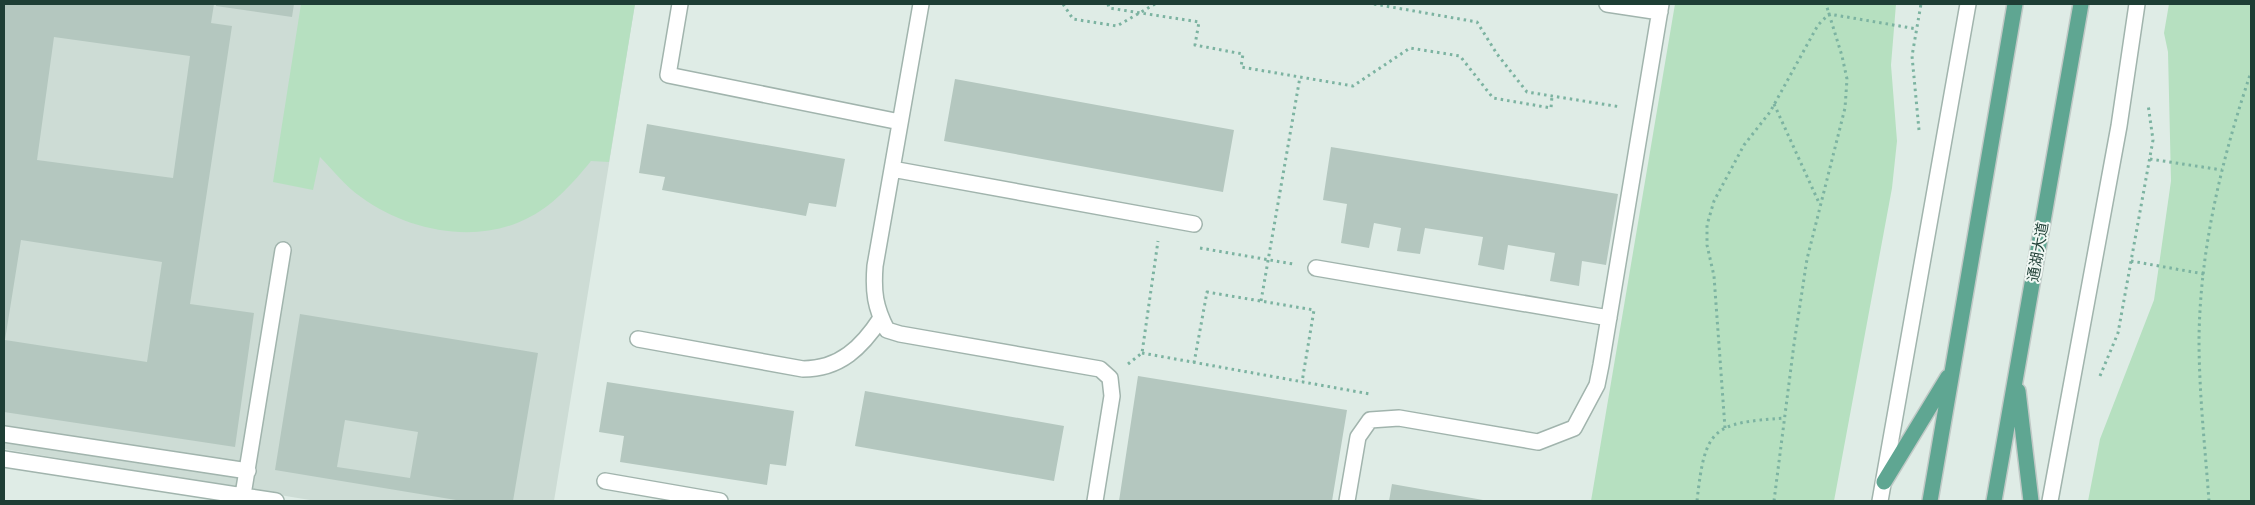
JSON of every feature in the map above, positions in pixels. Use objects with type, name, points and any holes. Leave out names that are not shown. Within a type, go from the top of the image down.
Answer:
[{"type":"main road","points":[[1930,501],[2015,4]]},
{"type":"main road","name":"通湖大道","points":[[1994,501],[2081,4]]},
{"type":"main road","points":[[1884,482],[1953,369]]},
{"type":"main road","points":[[2016,374],[2031,501]]},
{"type":"street","points":[[680,4],[668,75],[900,122]]},
{"type":"street","points":[[921,4],[875,266],[873,292],[881,318],[887,330],[900,334],[1100,369],[1110,378],[1112,396],[1095,501]]},
{"type":"street","points":[[1347,501],[1358,437],[1370,420],[1399,418],[1538,442],[1574,428],[1597,384],[1661,8],[1608,4]]},
{"type":"street","points":[[1880,501],[1968,4]]},
{"type":"street","points":[[2050,501],[2119,126],[2137,4]]},
{"type":"street","points":[[892,170],[1194,224]]},
{"type":"street","points":[[243,498],[283,250]]},
{"type":"street","points":[[1316,268],[1609,318]]},
{"type":"street","points":[[638,339],[803,369],[821,369],[840,360],[864,343],[881,318]]},
{"type":"street","points":[[4,434],[248,471]]},
{"type":"street","points":[[4,458],[243,498],[276,501]]},
{"type":"street","points":[[605,481],[720,501]]},
{"type":"path","points":[[1063,4],[1073,19],[1117,26],[1155,4]]},
{"type":"path","points":[[1108,4],[1109,8],[1199,22],[1195,45],[1243,54],[1241,67],[1353,86],[1410,48],[1460,56],[1493,98],[1551,108],[1552,96]]},
{"type":"path","points":[[1374,4],[1477,22],[1498,54],[1527,92],[1643,111]]},
{"type":"path","points":[[1774,501],[1807,259],[1845,108],[1847,79],[1826,4]]},
{"type":"path","points":[[1829,14],[1916,29]]},
{"type":"path","points":[[1725,428],[1714,276],[1707,245],[1707,224],[1714,201],[1744,145],[1774,104],[1808,40],[1818,25],[1829,14]]},
{"type":"path","points":[[2209,501],[2199,337],[2204,274],[2208,239],[2222,170],[2251,72]]},
{"type":"path","points":[[1261,301],[1300,77]]},
{"type":"path","points":[[1774,104],[1821,206]]},
{"type":"path","points":[[2150,159],[2222,170]]},
{"type":"path","points":[[1110,378],[1142,353],[1162,219]]},
{"type":"path","points":[[1158,240],[1168,242]]},
{"type":"path","points":[[1195,247],[1316,268]]},
{"type":"path","points":[[2131,261],[2204,274]]},
{"type":"path","points":[[1194,363],[1206,292],[1314,310],[1302,382]]},
{"type":"path","points":[[1142,353],[1372,394]]},
{"type":"path","points":[[1697,501],[1707,444],[1718,431],[1745,420],[1785,418]]},
{"type":"shaded area","points":[[4,4],[635,4],[554,501],[316,501],[4,449]]},
{"type":"green space","points":[[301,4],[635,4],[609,162],[591,161],[562,194],[536,214],[506,227],[485,231],[441,230],[398,218],[355,193],[320,157],[313,190],[273,182]]},
{"type":"green space","points":[[1675,4],[1896,4],[1891,65],[1897,141],[1892,188],[1834,501],[1591,501]]},
{"type":"green space","points":[[2169,4],[2251,4],[2251,501],[2088,501],[2100,439],[2154,300],[2171,181],[2168,52],[2164,33]]},
{"type":"building","points":[[4,4],[214,4],[211,23],[232,26],[190,304],[254,313],[235,447],[4,412]],"holes":[[[54,37],[190,56],[173,178],[37,160]],[[21,240],[162,262],[147,362],[5,340]]]},
{"type":"building","points":[[216,4],[294,4],[292,17],[216,6]]},
{"type":"building","points":[[955,79],[1234,130],[1223,192],[944,141]]},
{"type":"building","points":[[647,124],[845,159],[836,207],[809,203],[806,216],[662,190],[665,177],[639,173]]},
{"type":"building","points":[[1331,147],[1618,194],[1606,265],[1582,261],[1579,286],[1550,281],[1555,253],[1508,245],[1504,270],[1478,265],[1483,237],[1425,228],[1420,254],[1397,251],[1401,228],[1374,223],[1369,248],[1341,243],[1347,204],[1323,200]]},
{"type":"building","points":[[300,314],[538,353],[513,501],[462,501],[275,470]],"holes":[[[345,420],[418,432],[410,478],[337,467]]]},
{"type":"building","points":[[1138,376],[1347,410],[1332,501],[1119,501]]},
{"type":"building","points":[[607,382],[794,411],[786,466],[770,464],[767,485],[620,462],[624,436],[599,432]]},
{"type":"building","points":[[865,391],[1064,426],[1054,481],[855,446]]},
{"type":"building","points":[[1392,484],[1483,500],[1483,501],[1389,501]]}]
